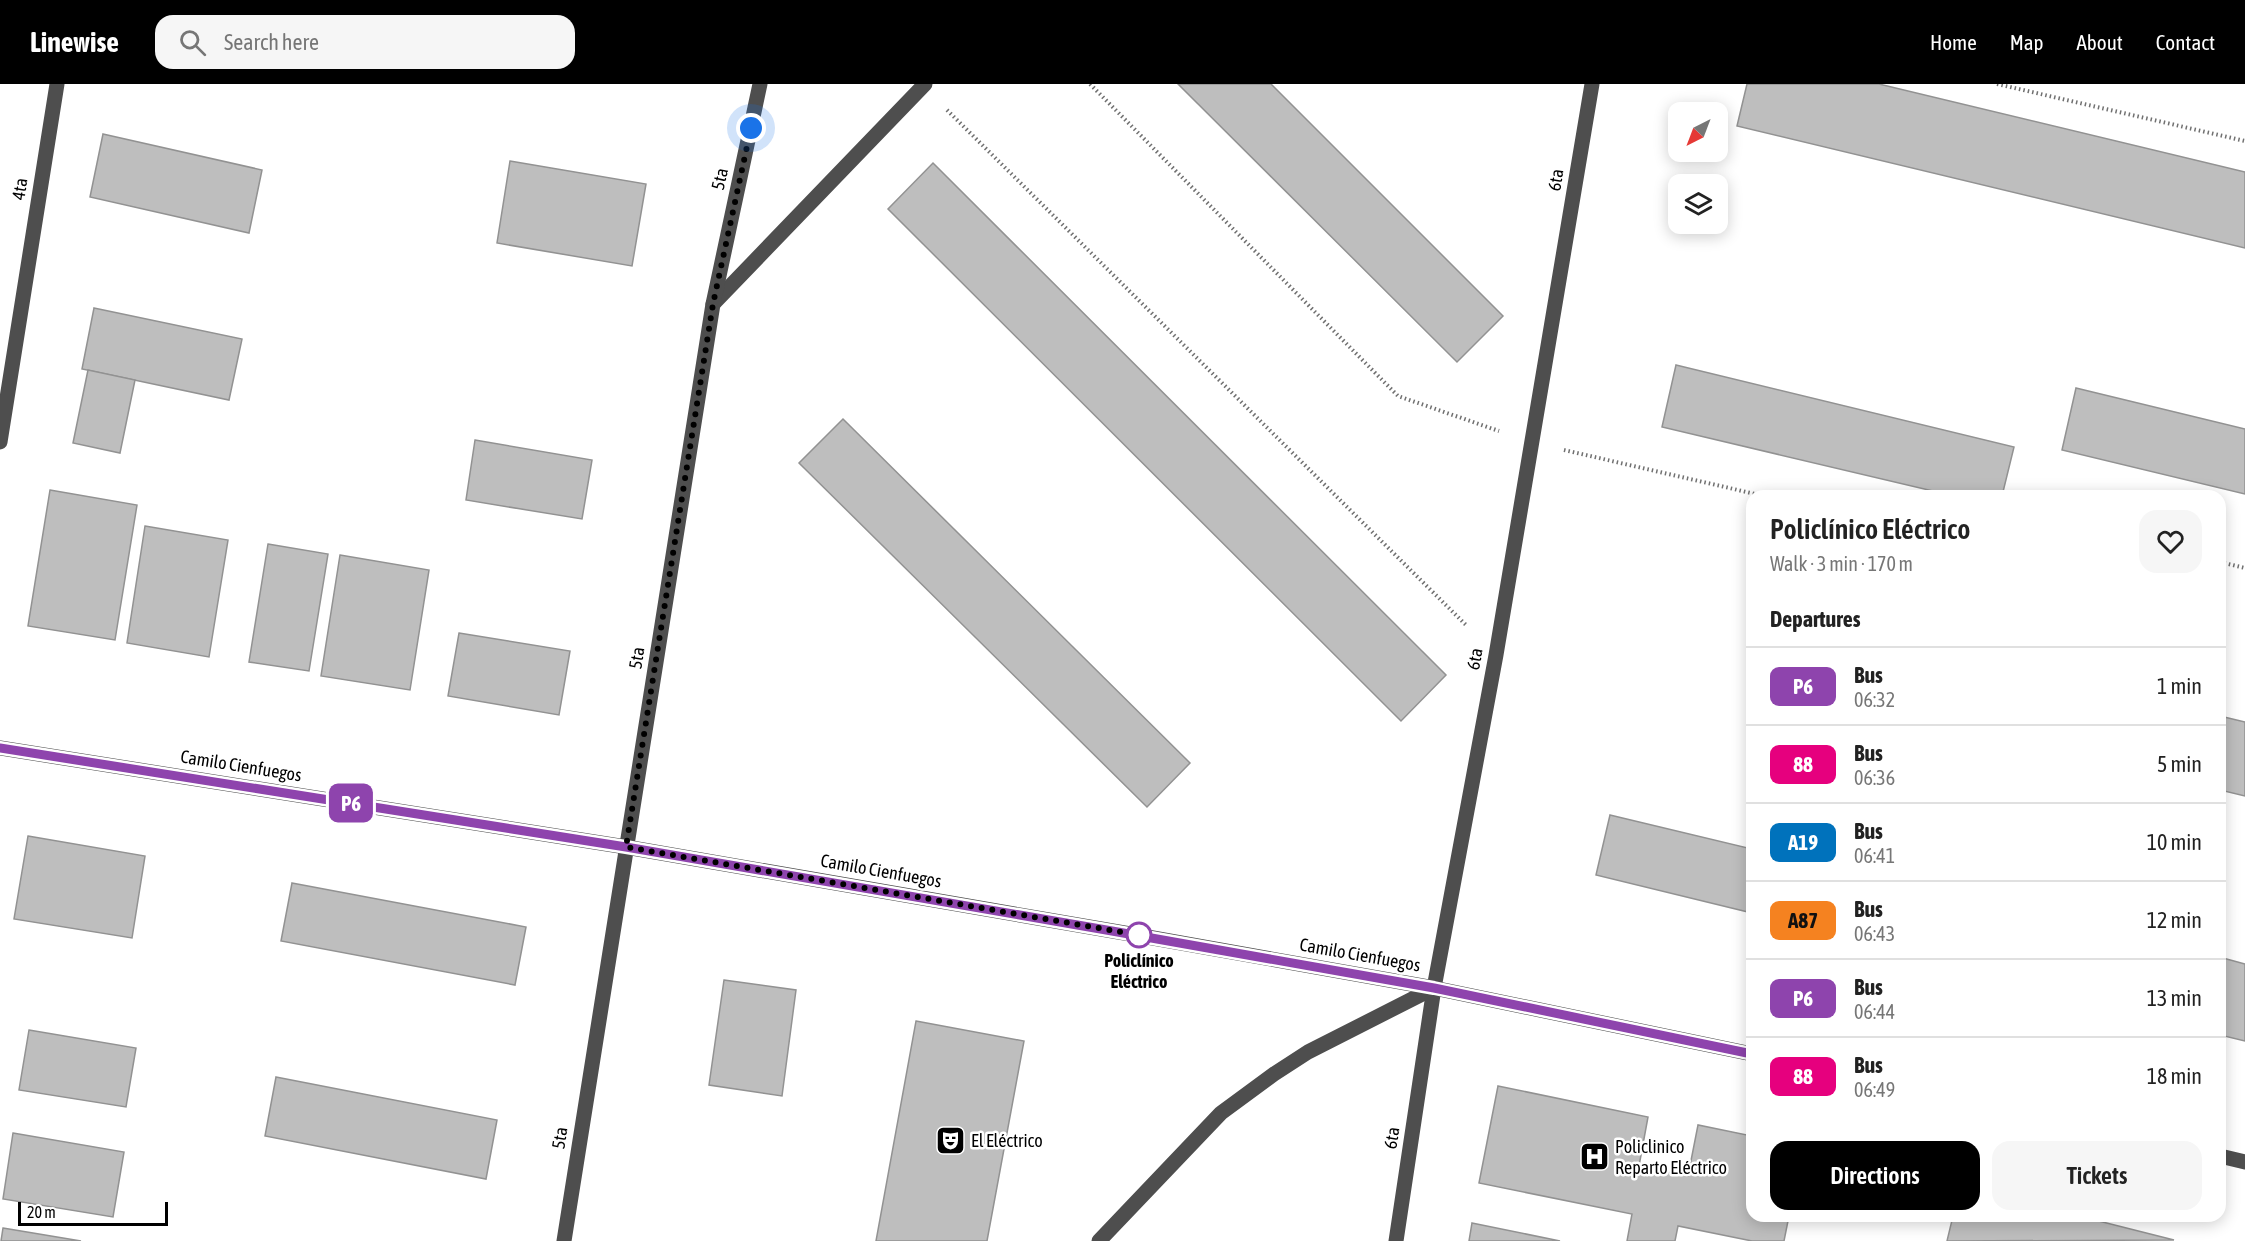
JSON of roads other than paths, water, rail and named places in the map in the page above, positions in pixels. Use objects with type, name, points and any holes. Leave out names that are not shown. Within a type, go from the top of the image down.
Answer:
[{"type":"street","name":"4ta","points":[[0,442],[57,84]]},
{"type":"street","name":"5ta","points":[[564,1241],[713,304],[760,84]]},
{"type":"street","name":"6ta","points":[[1396,1241],[1434,988],[1496,655],[1592,84]]},
{"type":"street","points":[[713,304],[924,85]]},
{"type":"street","name":"Camilo Cienfuegos","points":[[0,748],[626,847],[1434,988],[1746,1053]]},
{"type":"street","points":[[1099,1241],[1221,1113],[1308,1052],[1434,988]]},
{"type":"street","points":[[2226,1157],[2245,1162]]},
{"type":"place","name":"Policlínico Eléctrico","points":[[1139,935]]},
{"type":"place","name":"El Eléctrico","points":[[950,1141]]},
{"type":"place","name":"Policlinico Reparto Eléctrico","points":[[1594,1157]]}]
